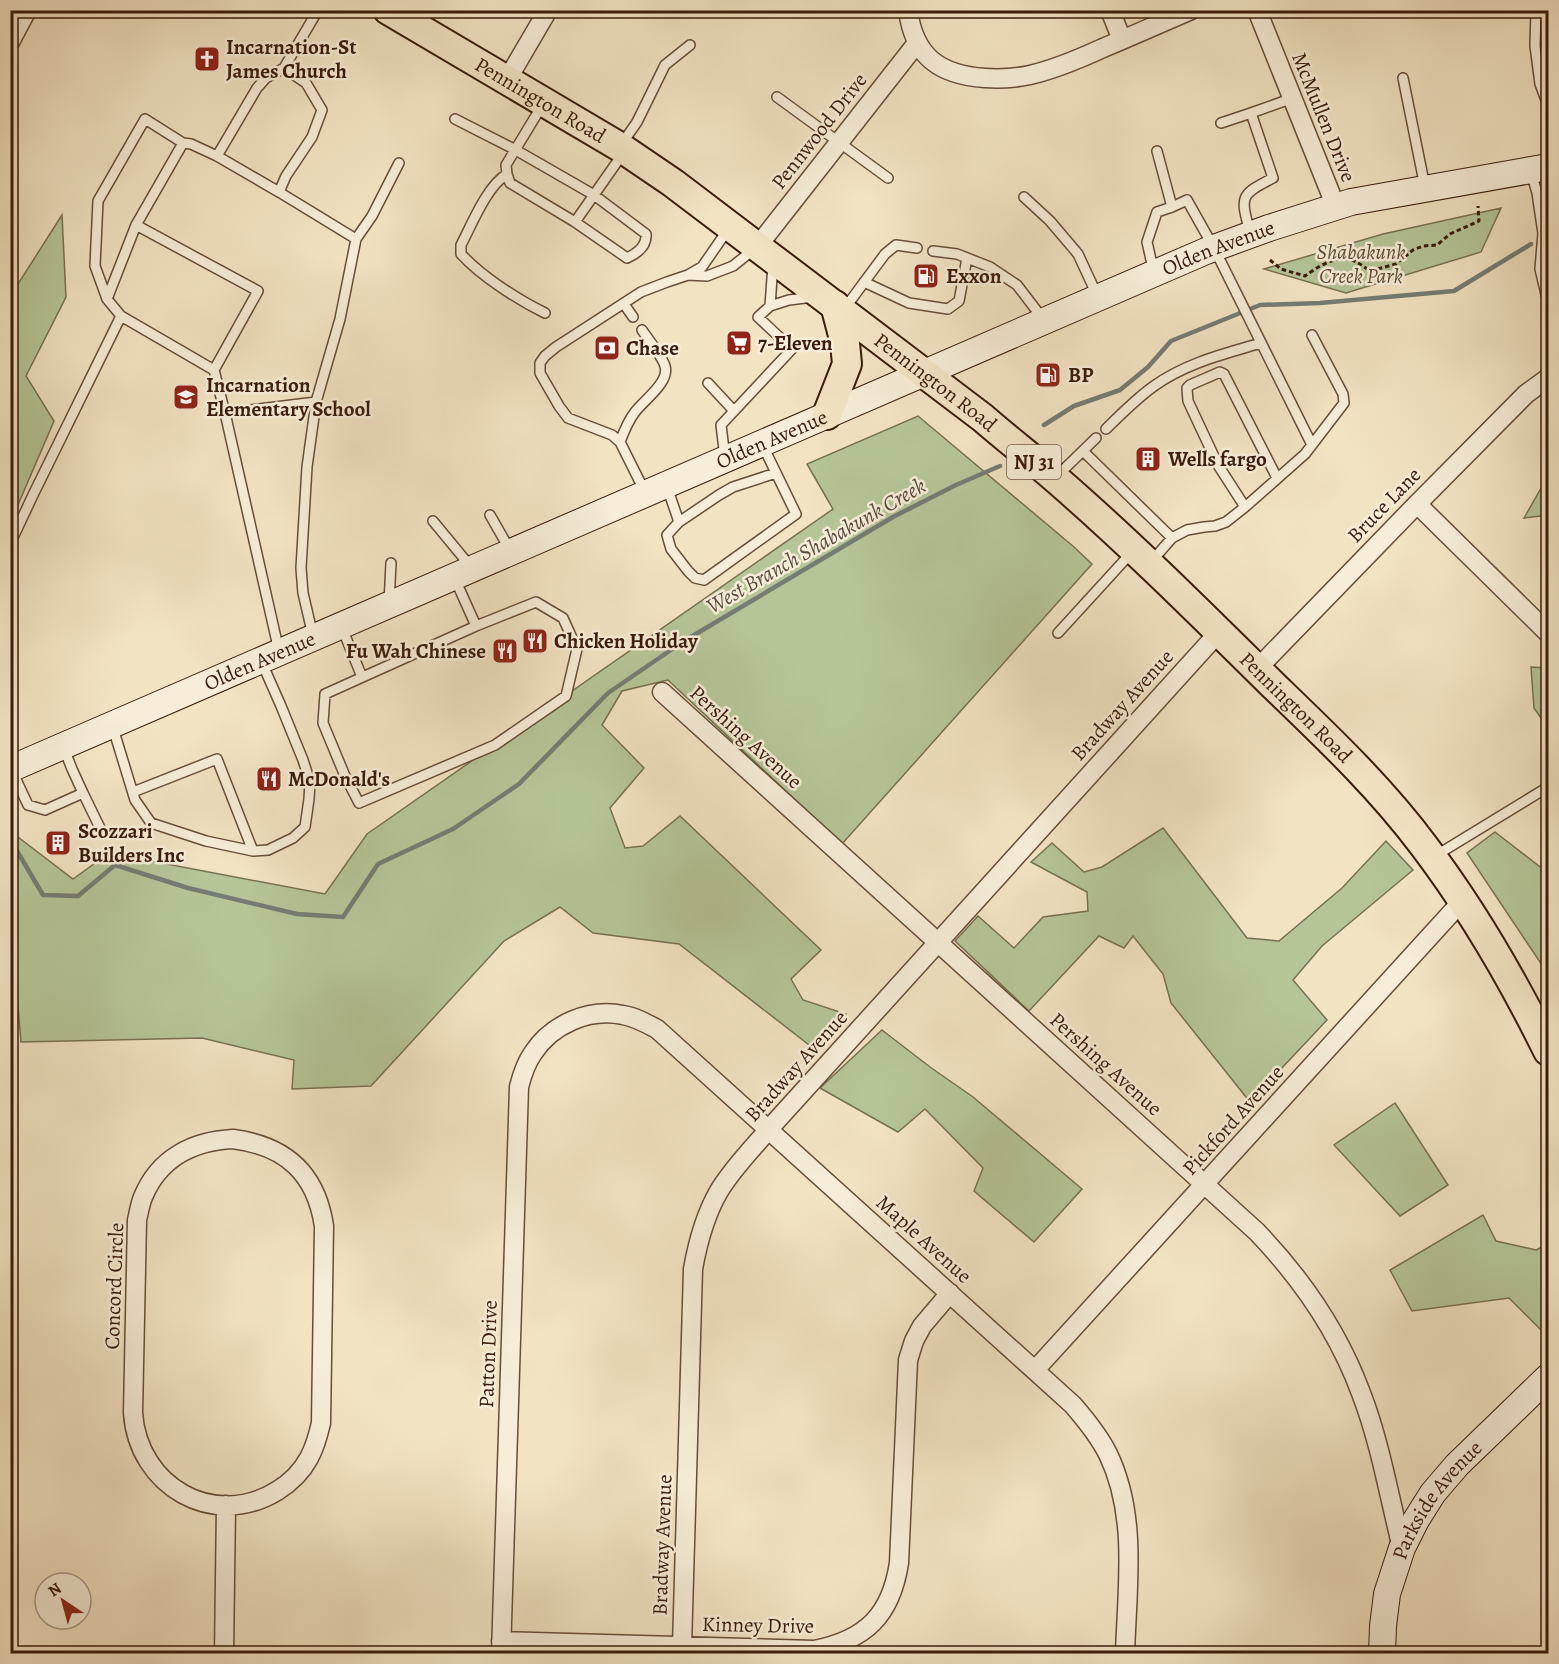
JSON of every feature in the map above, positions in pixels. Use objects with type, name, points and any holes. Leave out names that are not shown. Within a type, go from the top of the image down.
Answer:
[{"type":"main road","name":"Pennington Road","points":[[388,10],[622,148],[673,183],[983,418],[1055,478],[1257,669],[1388,802],[1463,900],[1496,951],[1523,999],[1548,1051]]},
{"type":"main road","name":"Olden Avenue","points":[[10,769],[1214,248],[1351,202],[1540,168]]},
{"type":"main road","points":[[827,415],[847,364],[845,344],[833,304]]},
{"type":"main road","name":"Parkside Avenue","points":[[1382,1653],[1387,1594],[1402,1548],[1416,1520],[1433,1493],[1456,1465],[1548,1377]]},
{"type":"street","points":[[10,42],[27,10]]},
{"type":"street","points":[[507,80],[548,10]]},
{"type":"street","points":[[908,10],[910,27],[917,43],[935,63],[951,73],[970,77],[999,78],[1028,76],[1056,69],[1191,10]]},
{"type":"street","points":[[1110,10],[1122,40]]},
{"type":"street","name":"McMullen Drive","points":[[1257,10],[1336,207]]},
{"type":"street","name":"Pennwood Drive","points":[[765,253],[839,143],[917,43]]},
{"type":"street","name":"Bruce Lane","points":[[1257,669],[1526,394],[1548,378]]},
{"type":"street","points":[[1417,504],[1548,633]]},
{"type":"street","name":"Bradway Avenue","points":[[682,1646],[693,1269],[707,1215],[719,1191],[769,1129],[1218,632]]},
{"type":"street","name":"Pershing Avenue","points":[[662,692],[1205,1184],[1257,1232],[1283,1260],[1328,1323],[1361,1393],[1373,1430],[1402,1548]]},
{"type":"street","name":"Pickford Avenue","points":[[1035,1370],[1463,900]]},
{"type":"street","name":"Maple Avenue","points":[[530,1058],[543,1040],[555,1030],[571,1020],[587,1015],[622,1014],[640,1019],[657,1029],[1073,1405],[1091,1426],[1107,1453],[1118,1479],[1126,1509],[1129,1536],[1125,1653]]},
{"type":"street","name":"Patton Drive","points":[[501,1647],[518,1100],[522,1078],[530,1058]]},
{"type":"street","name":"Concord Circle","points":[[233,1138],[253,1141],[273,1149],[290,1160],[303,1173],[314,1190],[322,1210],[324,1226],[321,1423],[317,1441],[309,1459],[285,1486],[249,1503],[226,1505],[208,1503],[189,1497],[173,1488],[146,1460],[138,1442],[133,1424],[136,1220],[142,1198],[162,1167],[193,1146],[233,1138]]},
{"type":"street","name":"Kinney Drive","points":[[501,1647],[682,1646],[814,1650],[835,1646],[869,1626],[882,1612],[891,1597],[899,1563],[908,1360],[922,1326],[950,1293]]},
{"type":"street","points":[[224,1653],[226,1505]]},
{"type":"lane","points":[[217,156],[257,88],[266,78],[284,68],[318,10]]},
{"type":"lane","points":[[1536,10],[1535,46],[1540,84],[1546,91],[1548,105]]},
{"type":"lane","points":[[575,222],[594,195],[637,122],[665,65],[690,45]]},
{"type":"lane","points":[[279,192],[286,176],[312,136],[322,110],[306,83],[284,68]]},
{"type":"lane","points":[[1402,78],[1425,189]]},
{"type":"lane","points":[[777,97],[888,178]]},
{"type":"lane","points":[[1221,123],[1293,98]]},
{"type":"lane","points":[[455,119],[514,149],[594,195],[646,234],[647,242],[643,248],[627,258],[575,222],[510,183],[506,165],[514,149],[544,102]]},
{"type":"lane","points":[[1251,113],[1274,178],[1251,190],[1245,198],[1244,208],[1251,234]]},
{"type":"lane","points":[[214,370],[121,316],[107,299],[95,266],[98,201],[145,119],[183,142],[217,156],[356,239]]},
{"type":"lane","points":[[107,299],[136,225],[183,142]]},
{"type":"lane","points":[[1156,151],[1172,207]]},
{"type":"lane","points":[[314,638],[303,593],[301,568],[307,467],[316,402],[340,319],[356,239],[372,216],[399,163]]},
{"type":"lane","points":[[1540,168],[1537,193],[1546,233],[1540,269],[1548,303]]},
{"type":"lane","points":[[507,174],[500,177],[491,188],[461,244],[461,254],[519,299],[545,313]]},
{"type":"lane","points":[[1024,198],[1050,221],[1078,254],[1098,298]]},
{"type":"lane","points":[[1154,274],[1147,242],[1157,212],[1187,200],[1214,248],[1312,444]]},
{"type":"lane","points":[[112,725],[138,805],[150,823],[206,841],[253,851],[268,850],[293,838],[305,827],[310,782],[281,706],[225,413],[214,370],[258,291],[136,225]]},
{"type":"lane","points":[[679,522],[621,442],[612,435],[568,418],[540,373],[540,363],[556,347],[641,292],[688,275],[702,267],[730,226]]},
{"type":"lane","points":[[725,460],[722,426],[792,349],[758,317],[770,306],[789,300],[833,304],[864,282],[885,254],[896,245],[917,248]]},
{"type":"lane","points":[[933,251],[957,254],[990,267],[1017,285],[1045,321]]},
{"type":"lane","points":[[688,275],[707,276],[765,253],[770,306]]},
{"type":"lane","points":[[864,282],[909,303],[948,309],[959,301],[968,258]]},
{"type":"lane","points":[[624,304],[633,317]]},
{"type":"lane","points":[[10,544],[121,316]]},
{"type":"lane","points":[[621,442],[629,421],[665,377],[666,366],[642,330]]},
{"type":"lane","points":[[1058,633],[1141,557],[1187,530],[1226,522],[1305,454],[1344,403],[1342,394],[1312,334]]},
{"type":"lane","points":[[1106,429],[1156,384],[1179,371],[1261,342]]},
{"type":"lane","points":[[1245,507],[1218,465],[1188,401],[1187,388],[1190,385],[1220,372],[1224,374],[1277,478]]},
{"type":"lane","points":[[708,383],[734,411]]},
{"type":"lane","points":[[225,413],[316,402]]},
{"type":"lane","points":[[1055,478],[1096,438]]},
{"type":"lane","points":[[762,444],[796,514],[704,580],[695,578],[671,549],[667,535],[679,522],[719,495],[734,487],[776,473]]},
{"type":"lane","points":[[1083,451],[1172,538]]},
{"type":"lane","points":[[490,515],[511,552]]},
{"type":"lane","points":[[433,521],[463,573],[476,626]]},
{"type":"lane","points":[[389,605],[391,563]]},
{"type":"lane","points":[[536,602],[563,618],[577,649],[566,696],[495,746],[359,803],[323,723],[325,694],[362,677],[536,602]]},
{"type":"lane","points":[[341,626],[362,677]]},
{"type":"lane","points":[[63,746],[101,830]]},
{"type":"lane","points":[[133,792],[217,759],[253,851]]},
{"type":"lane","points":[[10,769],[28,805],[45,810],[83,793]]},
{"type":"lane","points":[[1432,858],[1548,787]]},
{"type":"path","points":[[1270,260],[1281,269],[1305,276],[1321,264],[1346,258],[1370,271],[1396,264],[1413,250],[1423,246],[1437,245],[1450,234],[1479,221],[1478,206]]},
{"type":"green space","name":"Shabakunk Creek Park","points":[[1501,208],[1481,252],[1346,293],[1264,269],[1383,234]]},
{"type":"green space","points":[[62,215],[66,297],[26,376],[54,421],[11,521],[11,295]]},
{"type":"green space","points":[[918,416],[1092,564],[842,844],[668,680],[622,691],[602,725],[644,768],[610,808],[625,848],[643,846],[680,816],[821,950],[791,979],[803,1000],[846,1014],[813,1048],[679,944],[593,933],[560,907],[504,941],[371,1086],[292,1089],[294,1060],[202,1038],[21,1042],[11,925],[10,831],[73,879],[109,853],[325,894],[367,834],[833,509],[807,464]]},
{"type":"green space","points":[[1548,476],[1548,515],[1524,518]]},
{"type":"green space","points":[[1531,667],[1548,668],[1548,728],[1534,708]]},
{"type":"green space","points":[[1163,828],[1247,938],[1279,941],[1342,888],[1386,841],[1413,870],[1322,946],[1293,980],[1327,1020],[1250,1102],[1171,1003],[1163,974],[1133,936],[1124,948],[1099,936],[1029,1011],[955,941],[978,916],[1014,948],[1043,917],[1088,911],[1087,892],[1031,862],[1052,843],[1084,872],[1102,867]]},
{"type":"green space","points":[[1495,832],[1548,873],[1548,974],[1467,853]]},
{"type":"green space","points":[[882,1030],[973,1097],[1082,1189],[1034,1242],[974,1191],[983,1168],[925,1109],[898,1132],[820,1088]]},
{"type":"green space","points":[[1395,1103],[1448,1185],[1400,1216],[1334,1145]]},
{"type":"green space","points":[[1483,1215],[1496,1241],[1536,1250],[1548,1244],[1548,1337],[1509,1298],[1412,1311],[1390,1270]]},
{"type":"waterway","name":"West Branch Shabakunk Creek","points":[[1044,425],[1074,406],[1120,390],[1148,367],[1171,341],[1260,305],[1320,303],[1454,291],[1531,244]]},
{"type":"waterway","name":"West Branch Shabakunk Creek","points":[[10,839],[43,895],[78,896],[115,865],[188,888],[297,914],[343,917],[378,864],[453,829],[519,784],[608,693],[684,641],[893,517],[1000,466]]},
{"type":"place","name":"Incarnation-St James Church","points":[[207,59]]},
{"type":"place","name":"Exxon","points":[[926,276]]},
{"type":"place","name":"7-Eleven","points":[[739,343]]},
{"type":"place","name":"Chase","points":[[607,348]]},
{"type":"place","name":"BP","points":[[1048,375]]},
{"type":"place","name":"Incarnation Elementary School","points":[[186,397]]},
{"type":"place","name":"Wells fargo","points":[[1148,459]]},
{"type":"place","name":"Chicken Holiday","points":[[535,641]]},
{"type":"place","name":"Fu Wah Chinese","points":[[505,651]]},
{"type":"place","name":"McDonald's","points":[[269,779]]},
{"type":"place","name":"Scozzari Builders Inc","points":[[58,843]]}]
